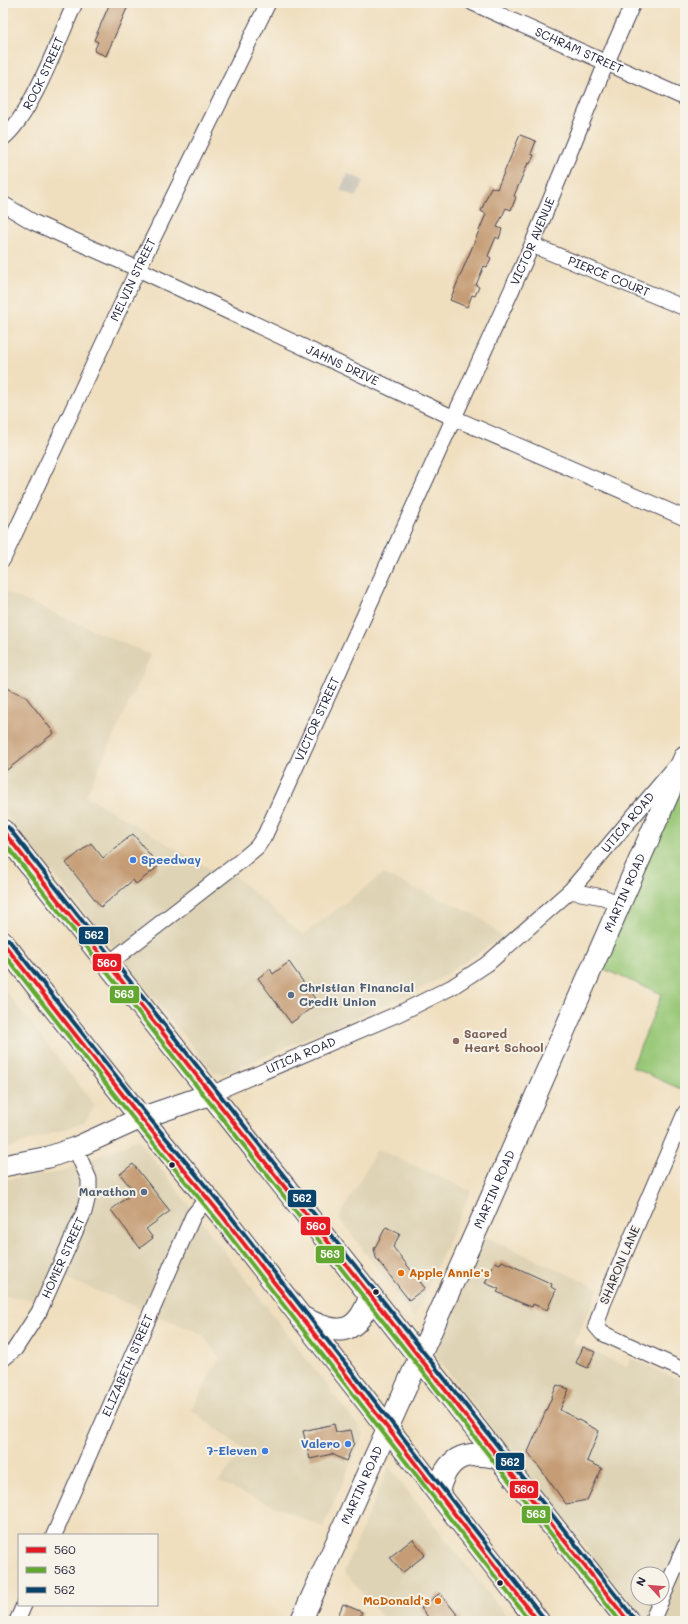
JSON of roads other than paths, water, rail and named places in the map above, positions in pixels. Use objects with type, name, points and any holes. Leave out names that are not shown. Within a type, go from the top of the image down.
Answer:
[{"type":"main road","points":[[3,831],[496,1457],[628,1621]]},
{"type":"main road","points":[[6,952],[207,1198],[438,1491],[538,1621]]},
{"type":"main road","points":[[300,1317],[319,1326],[331,1329],[350,1327],[358,1321],[365,1312],[370,1296]]},
{"type":"main road","points":[[438,1491],[446,1469],[458,1459],[473,1454],[496,1457]]},
{"type":"street","name":"ROCK STREET","points":[[3,138],[18,120],[31,100],[75,3]]},
{"type":"street","name":"MELVIN STREET","points":[[3,559],[138,269],[268,3]]},
{"type":"street","name":"SCHRAM STREET","points":[[473,3],[685,98]]},
{"type":"street","points":[[606,63],[634,3]]},
{"type":"street","name":"VICTOR AVENUE","points":[[454,418],[532,245],[606,63]]},
{"type":"street","name":"JAHNS DRIVE","points":[[3,204],[33,222],[138,269],[454,418],[685,518]]},
{"type":"street","name":"PIERCE COURT","points":[[532,245],[685,308]]},
{"type":"street","name":"VICTOR STREET","points":[[108,964],[238,863],[257,846],[264,835],[454,418]]},
{"type":"street","name":"UTICA ROAD","points":[[3,1166],[49,1157],[75,1148],[141,1118],[211,1094],[400,1013],[452,987],[503,952],[570,891],[685,755]]},
{"type":"street","name":"MARTIN ROAD","points":[[301,1621],[418,1357],[483,1216],[685,755]]},
{"type":"street","points":[[570,891],[603,897],[620,904]]},
{"type":"street","name":"SHARON LANE","points":[[685,1113],[603,1304],[596,1326],[602,1333],[685,1371]]},
{"type":"street","name":"HOMER STREET","points":[[3,1359],[15,1349],[39,1312],[84,1212],[89,1192],[89,1179],[75,1148]]},
{"type":"street","name":"ELIZABETH STREET","points":[[54,1534],[193,1216],[207,1198]]},
{"type":"street","points":[[652,1621],[685,1546]]},
{"type":"street","points":[[17,1621],[24,1606]]},
{"type":"place","name":"Speedway","points":[[133,860]]},
{"type":"place","name":"Christian Financial Credit Union","points":[[291,995]]},
{"type":"place","name":"Sacred Heart School","points":[[456,1041]]},
{"type":"place","name":"Marathon","points":[[144,1192]]},
{"type":"place","name":"Apple Annie's","points":[[401,1273]]},
{"type":"place","name":"Valero","points":[[348,1444]]},
{"type":"place","name":"7-Eleven","points":[[265,1451]]},
{"type":"place","name":"McDonald's","points":[[438,1601]]}]
